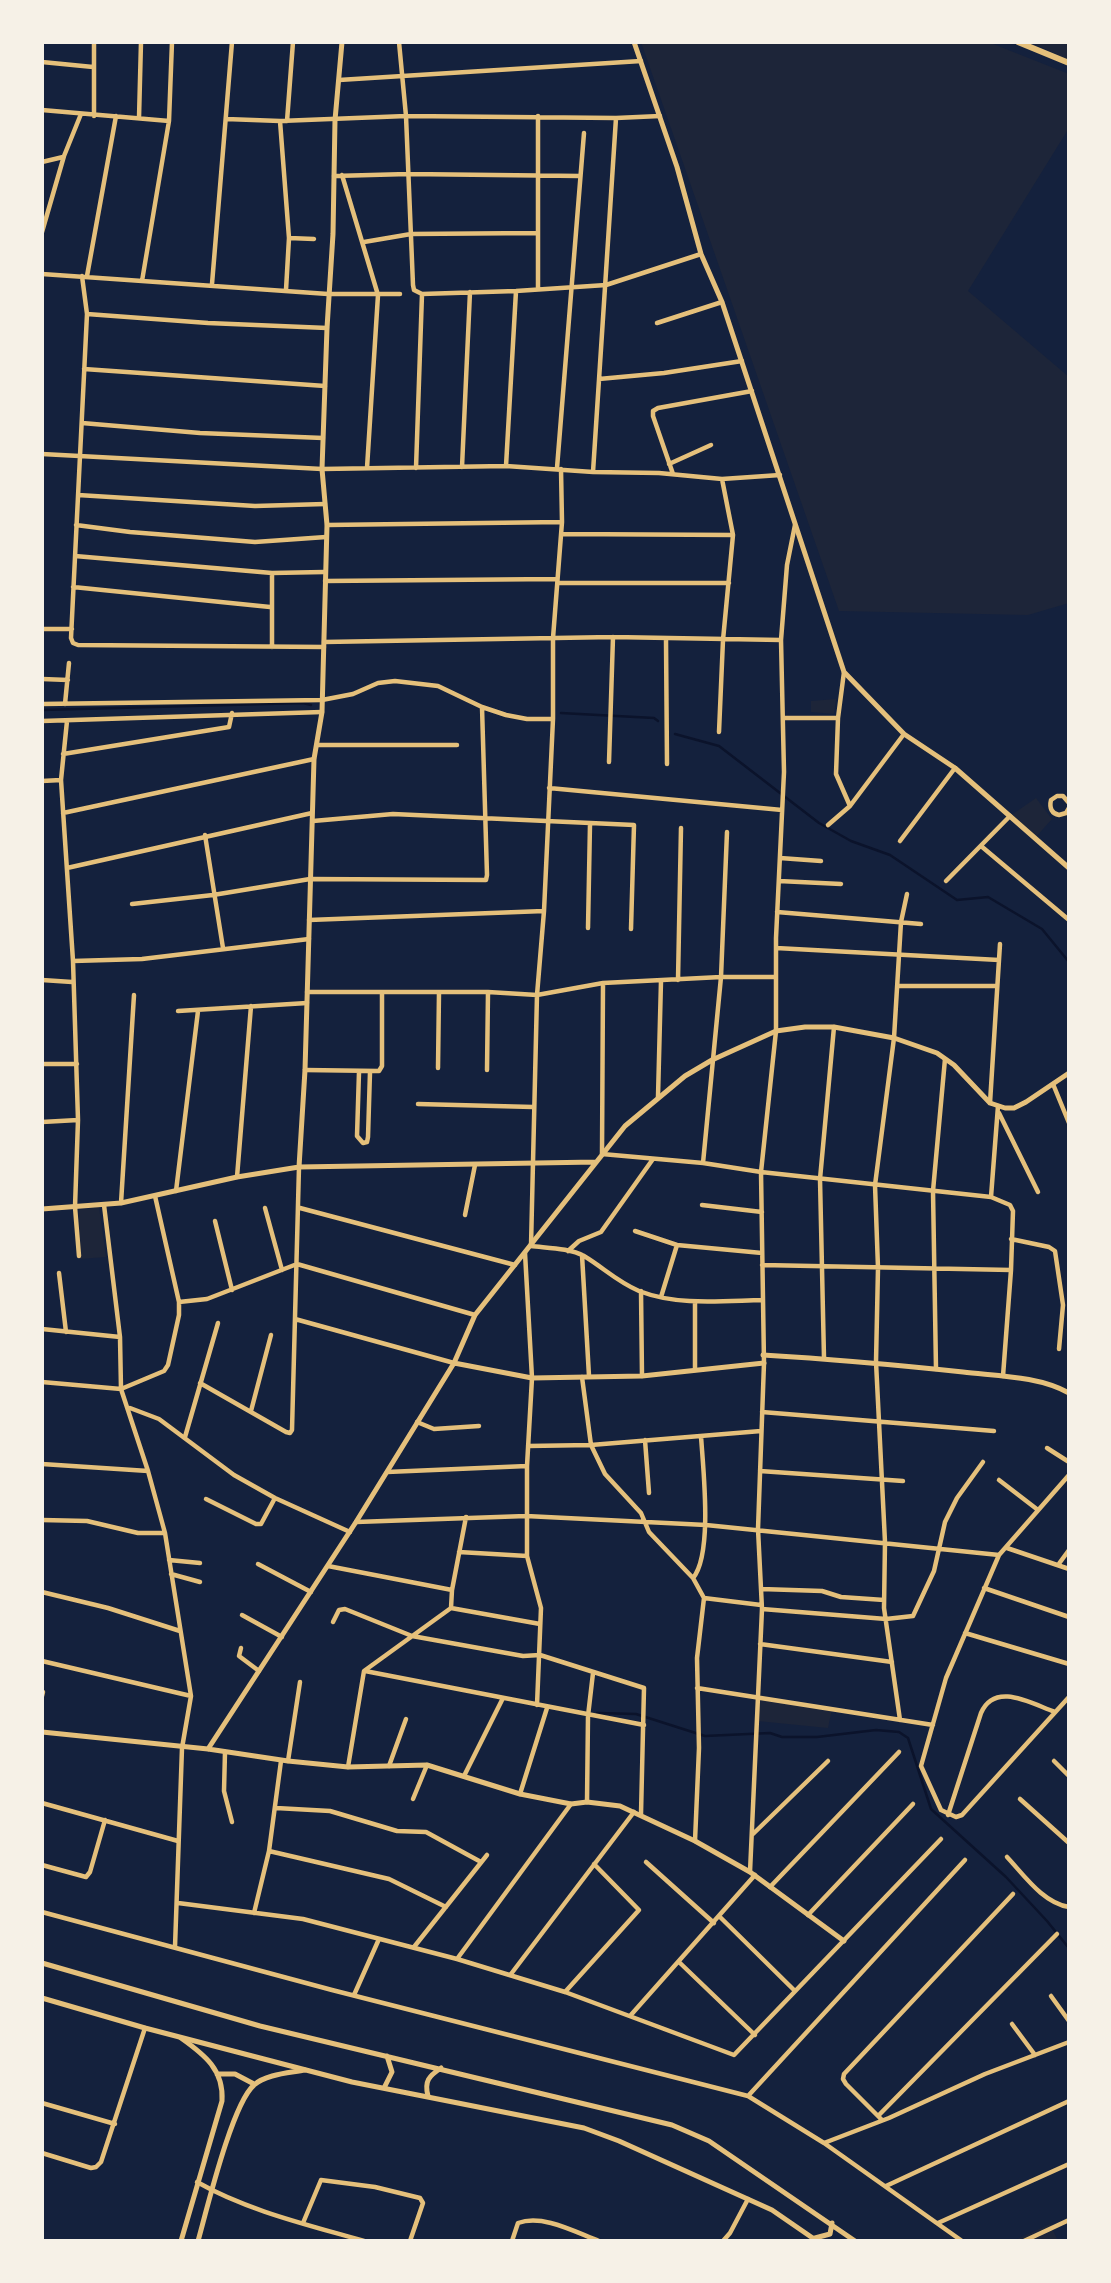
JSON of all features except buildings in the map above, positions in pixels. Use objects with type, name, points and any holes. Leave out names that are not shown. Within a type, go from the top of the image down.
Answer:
[{"type":"main road","points":[[1018,42],[1069,64]]},
{"type":"street","points":[[94,42],[94,116]]},
{"type":"street","points":[[139,118],[141,42]]},
{"type":"street","points":[[142,281],[169,121],[172,42]]},
{"type":"street","points":[[212,284],[232,42]]},
{"type":"street","points":[[287,121],[293,42]]},
{"type":"street","points":[[200,1383],[286,1432],[290,1433],[292,1430],[314,759],[322,712],[327,525],[322,469],[328,294],[335,120],[342,42]]},
{"type":"street","points":[[399,42],[406,117],[415,290],[422,293],[516,291],[606,285],[701,254]]},
{"type":"street","points":[[634,42],[660,116],[701,254],[722,302],[844,672],[838,718],[836,774],[850,806]]},
{"type":"street","points":[[339,79],[641,61]]},
{"type":"street","points":[[42,62],[93,66]]},
{"type":"street","points":[[42,110],[169,121]]},
{"type":"street","points":[[42,232],[64,156],[81,114]]},
{"type":"street","points":[[116,116],[85,276],[87,314],[73,587],[73,643],[272,647],[613,637],[666,640],[781,639]]},
{"type":"street","points":[[538,116],[538,288]]},
{"type":"street","points":[[226,120],[660,116]]},
{"type":"street","points":[[593,472],[616,118]]},
{"type":"street","points":[[280,121],[289,238],[286,290]]},
{"type":"street","points":[[531,1245],[537,995],[544,911],[553,719],[553,638],[562,522],[559,468],[584,133]]},
{"type":"street","points":[[42,162],[64,156]]},
{"type":"street","points":[[334,176],[580,176]]},
{"type":"street","points":[[342,176],[378,295],[368,468]]},
{"type":"street","points":[[363,242],[411,234],[537,233]]},
{"type":"street","points":[[289,238],[314,239]]},
{"type":"street","points":[[42,274],[328,294],[400,294]]},
{"type":"street","points":[[506,466],[516,291]]},
{"type":"street","points":[[462,467],[470,292]]},
{"type":"street","points":[[416,468],[422,293]]},
{"type":"street","points":[[657,323],[722,302]]},
{"type":"street","points":[[87,314],[327,328]]},
{"type":"street","points":[[599,379],[664,373],[742,361]]},
{"type":"street","points":[[84,369],[325,386]]},
{"type":"street","points":[[673,474],[653,411],[752,391]]},
{"type":"street","points":[[82,423],[200,433],[323,438]]},
{"type":"street","points":[[669,464],[711,445]]},
{"type":"street","points":[[42,454],[322,469],[506,466],[722,479],[780,475]]},
{"type":"street","points":[[719,732],[723,640],[733,535],[722,479]]},
{"type":"street","points":[[78,495],[255,506],[325,504]]},
{"type":"street","points":[[630,2016],[720,1917],[753,1874],[755,1720],[762,1607],[758,1529],[764,1363],[761,1172],[776,1031],[777,912],[784,772],[781,639],[787,565],[796,520]]},
{"type":"street","points":[[327,525],[562,522]]},
{"type":"street","points":[[76,525],[255,541],[326,537]]},
{"type":"street","points":[[561,534],[733,535]]},
{"type":"street","points":[[75,556],[272,572],[324,572]]},
{"type":"street","points":[[272,572],[272,647]]},
{"type":"street","points":[[324,581],[729,583]]},
{"type":"street","points":[[73,587],[270,607]]},
{"type":"street","points":[[42,629],[72,629]]},
{"type":"street","points":[[608,762],[613,637]]},
{"type":"street","points":[[666,640],[667,764]]},
{"type":"street","points":[[65,704],[69,663]]},
{"type":"street","points":[[844,672],[904,734],[955,768],[1069,869]]},
{"type":"street","points":[[42,679],[68,680]]},
{"type":"street","points":[[42,704],[322,700],[352,694],[378,682],[395,681],[438,686],[482,707],[527,719],[553,719]]},
{"type":"street","points":[[283,701],[284,711]]},
{"type":"street","points":[[132,904],[213,895],[310,879],[387,878],[482,882],[487,875],[482,707]]},
{"type":"street","points":[[42,721],[284,711],[322,712]]},
{"type":"street","points":[[63,754],[229,727],[232,713]]},
{"type":"street","points":[[783,718],[838,718]]},
{"type":"street","points":[[66,721],[61,780],[77,1064],[75,1207],[79,1256]]},
{"type":"street","points":[[828,825],[850,806],[904,734]]},
{"type":"street","points":[[317,745],[457,745]]},
{"type":"street","points":[[63,813],[314,759]]},
{"type":"street","points":[[900,841],[955,768]]},
{"type":"street","points":[[42,781],[61,780]]},
{"type":"street","points":[[549,788],[782,808]]},
{"type":"street","points":[[1060,796],[1066,798],[1069,806],[1066,813],[1059,815],[1053,813],[1050,807],[1051,800],[1060,796]]},
{"type":"street","points":[[67,868],[312,813]]},
{"type":"street","points":[[313,821],[393,814],[634,825],[631,929]]},
{"type":"street","points":[[946,881],[1010,816]]},
{"type":"street","points":[[588,928],[590,824]]},
{"type":"street","points":[[678,980],[681,828]]},
{"type":"street","points":[[703,1163],[721,977],[727,832]]},
{"type":"street","points":[[205,835],[223,948]]},
{"type":"street","points":[[981,846],[1069,920]]},
{"type":"street","points":[[780,858],[821,861]]},
{"type":"street","points":[[779,881],[841,884]]},
{"type":"street","points":[[900,1720],[884,1600],[885,1542],[876,1362],[878,1268],[875,1185],[894,1038],[901,922],[907,894]]},
{"type":"street","points":[[309,920],[544,911]]},
{"type":"street","points":[[777,912],[921,924]]},
{"type":"street","points":[[73,961],[142,959],[309,939]]},
{"type":"street","points":[[990,1103],[1000,944]]},
{"type":"street","points":[[776,948],[999,960]]},
{"type":"street","points":[[307,992],[488,992],[537,995],[603,984],[721,977],[776,977]]},
{"type":"street","points":[[42,979],[73,982]]},
{"type":"street","points":[[659,1097],[661,981]]},
{"type":"street","points":[[602,1154],[603,984]]},
{"type":"street","points":[[898,986],[997,986]]},
{"type":"street","points":[[438,1068],[439,992]]},
{"type":"street","points":[[487,1070],[488,992]]},
{"type":"street","points":[[305,1070],[379,1071],[382,1066],[382,993]]},
{"type":"street","points":[[121,1203],[134,995]]},
{"type":"street","points":[[178,1011],[307,1003]]},
{"type":"street","points":[[237,1177],[251,1006]]},
{"type":"street","points":[[176,1191],[198,1011]]},
{"type":"street","points":[[208,1749],[350,1532],[454,1363],[475,1315],[625,1125],[685,1076],[712,1060],[776,1031],[805,1027],[834,1027],[894,1038],[937,1052],[999,1109],[1038,1192]]},
{"type":"street","points":[[824,1358],[820,1179],[834,1027]]},
{"type":"street","points":[[936,1369],[933,1191],[945,1058]]},
{"type":"street","points":[[42,1064],[77,1064]]},
{"type":"street","points":[[359,1072],[357,1136],[363,1143],[367,1142],[368,1137],[370,1072]]},
{"type":"street","points":[[999,1109],[1014,1108],[1026,1102],[1069,1073]]},
{"type":"street","points":[[1053,1084],[1069,1124]]},
{"type":"street","points":[[418,1104],[533,1107]]},
{"type":"street","points":[[991,1197],[999,1109]]},
{"type":"street","points":[[42,1122],[78,1120]]},
{"type":"street","points":[[602,1154],[703,1163],[820,1179],[991,1197],[1010,1205],[1013,1211],[1011,1270],[1003,1376]]},
{"type":"street","points":[[568,1251],[579,1241],[601,1232],[653,1158]]},
{"type":"street","points":[[42,1209],[121,1203],[237,1177],[299,1167],[596,1161]]},
{"type":"street","points":[[465,1215],[475,1165]]},
{"type":"street","points":[[42,1382],[121,1389],[164,1371],[168,1365],[179,1315],[179,1302],[155,1196]]},
{"type":"street","points":[[104,1205],[120,1337],[121,1389],[165,1533],[191,1696],[182,1748],[175,1947]]},
{"type":"street","points":[[702,1205],[762,1212]]},
{"type":"street","points":[[265,1208],[282,1269]]},
{"type":"street","points":[[300,1208],[515,1265]]},
{"type":"street","points":[[215,1221],[232,1290]]},
{"type":"street","points":[[635,1231],[677,1245],[762,1253]]},
{"type":"street","points":[[1011,1239],[1049,1247],[1055,1251],[1063,1305],[1059,1349]]},
{"type":"street","points":[[531,1245],[582,1255],[614,1279],[661,1297],[695,1302],[762,1300]]},
{"type":"street","points":[[661,1297],[677,1245]]},
{"type":"street","points":[[525,1253],[532,1378],[527,1466],[527,1556],[541,1608],[537,1705]]},
{"type":"street","points":[[582,1255],[591,1445],[605,1474],[623,1497],[641,1513],[649,1532],[693,1578],[704,1598],[697,1658],[695,1841]]},
{"type":"street","points":[[179,1302],[207,1299],[297,1264],[475,1315]]},
{"type":"street","points":[[762,1265],[1011,1270]]},
{"type":"street","points":[[59,1273],[66,1332]]},
{"type":"street","points":[[640,1291],[642,1376]]},
{"type":"street","points":[[695,1302],[695,1370]]},
{"type":"street","points":[[295,1319],[454,1363],[532,1378],[642,1376],[764,1363]]},
{"type":"street","points":[[185,1437],[218,1324]]},
{"type":"street","points":[[42,1329],[120,1337]]},
{"type":"street","points":[[251,1411],[271,1335]]},
{"type":"street","points":[[763,1355],[876,1362],[1003,1376],[1069,1393]]},
{"type":"street","points":[[129,1408],[159,1419],[234,1475],[275,1498],[350,1532]]},
{"type":"street","points":[[762,1412],[994,1431]]},
{"type":"street","points":[[417,1422],[434,1430],[479,1426]]},
{"type":"street","points":[[528,1446],[591,1445],[761,1431]]},
{"type":"street","points":[[693,1578],[700,1566],[706,1525],[701,1436]]},
{"type":"street","points":[[645,1440],[649,1493]]},
{"type":"street","points":[[1047,1448],[1069,1462]]},
{"type":"street","points":[[704,1598],[762,1607],[886,1619],[913,1616],[938,1560],[938,1548],[945,1522],[957,1497],[983,1462]]},
{"type":"street","points":[[42,1464],[148,1471]]},
{"type":"street","points":[[386,1472],[527,1466]]},
{"type":"street","points":[[760,1471],[903,1481]]},
{"type":"street","points":[[1069,1475],[999,1555],[946,1678],[921,1766],[937,1804],[948,1815],[959,1816],[1069,1697]]},
{"type":"street","points":[[999,1480],[1038,1510]]},
{"type":"street","points":[[206,1499],[261,1524],[275,1498]]},
{"type":"street","points":[[356,1522],[526,1516],[706,1525],[999,1555]]},
{"type":"street","points":[[451,1608],[466,1517]]},
{"type":"street","points":[[42,1520],[87,1521],[138,1533],[165,1533]]},
{"type":"street","points":[[1007,1548],[1069,1569]]},
{"type":"street","points":[[1058,1565],[1069,1550]]},
{"type":"street","points":[[459,1552],[527,1556]]},
{"type":"street","points":[[169,1560],[200,1563]]},
{"type":"street","points":[[258,1564],[311,1592]]},
{"type":"street","points":[[328,1566],[452,1590]]},
{"type":"street","points":[[171,1574],[200,1582]]},
{"type":"street","points":[[761,1588],[822,1591],[841,1597],[884,1600]]},
{"type":"street","points":[[984,1588],[1069,1617]]},
{"type":"street","points":[[42,1592],[108,1608],[180,1631]]},
{"type":"street","points":[[348,1767],[364,1671],[451,1608],[540,1624]]},
{"type":"street","points":[[333,1622],[339,1610],[345,1609],[412,1636],[523,1656],[540,1655],[644,1688],[641,1814]]},
{"type":"street","points":[[242,1615],[282,1637]]},
{"type":"street","points":[[965,1633],[1069,1664]]},
{"type":"street","points":[[760,1644],[892,1662]]},
{"type":"street","points":[[241,1648],[240,1657],[259,1671]]},
{"type":"street","points":[[42,1661],[191,1696]]},
{"type":"street","points":[[364,1671],[502,1700],[644,1724]]},
{"type":"street","points":[[587,1802],[588,1716],[593,1673]]},
{"type":"street","points":[[254,1913],[269,1851],[300,1682]]},
{"type":"street","points":[[697,1688],[933,1725]]},
{"type":"street","points":[[948,1815],[981,1713],[987,1703],[998,1696],[1010,1696],[1055,1712]]},
{"type":"street","points":[[464,1776],[502,1700]]},
{"type":"street","points":[[520,1794],[547,1707]]},
{"type":"street","points":[[389,1766],[406,1720]]},
{"type":"street","points":[[42,1732],[348,1767],[427,1765],[520,1794],[571,1804],[587,1802],[620,1807],[641,1814],[695,1841],[753,1874],[844,1941]]},
{"type":"street","points":[[225,1752],[224,1791],[232,1822]]},
{"type":"street","points":[[770,1888],[899,1752]]},
{"type":"street","points":[[752,1835],[828,1761]]},
{"type":"street","points":[[1054,1761],[1069,1776]]},
{"type":"street","points":[[413,1799],[427,1765]]},
{"type":"street","points":[[1020,1799],[1069,1843]]},
{"type":"street","points":[[42,1803],[178,1841]]},
{"type":"street","points":[[457,1959],[571,1804]]},
{"type":"street","points":[[808,1915],[913,1804]]},
{"type":"street","points":[[276,1808],[330,1811],[397,1831],[426,1832],[481,1862]]},
{"type":"street","points":[[511,1974],[634,1812]]},
{"type":"street","points":[[42,1865],[86,1877],[90,1872],[105,1820]]},
{"type":"street","points":[[178,1903],[303,1919],[414,1947],[565,1992],[734,2055],[941,1839]]},
{"type":"street","points":[[269,1851],[389,1879],[446,1908]]},
{"type":"street","points":[[414,1947],[487,1855]]},
{"type":"street","points":[[1007,1857],[1043,1895],[1069,1907]]},
{"type":"street","points":[[748,2096],[965,1860]]},
{"type":"street","points":[[646,1862],[714,1923]]},
{"type":"street","points":[[565,1992],[639,1910],[594,1864]]},
{"type":"street","points":[[880,2118],[846,2084],[844,2074],[1013,1894]]},
{"type":"street","points":[[42,1912],[748,2096],[824,2143],[961,2241]]},
{"type":"street","points":[[720,1917],[795,1991]]},
{"type":"street","points":[[880,2118],[1057,1934]]},
{"type":"street","points":[[354,1995],[379,1939]]},
{"type":"street","points":[[42,1963],[260,2026],[671,2125],[691,2132],[854,2240]]},
{"type":"street","points":[[680,1963],[755,2035]]},
{"type":"street","points":[[1051,1996],[1069,2021]]},
{"type":"street","points":[[42,1998],[305,2070],[584,2128],[748,2199],[792,2222],[816,2239],[830,2234],[832,2223]]},
{"type":"street","points":[[1012,2024],[1035,2055]]},
{"type":"street","points":[[42,2153],[91,2168],[101,2162],[145,2028]]},
{"type":"street","points":[[178,2036],[209,2061],[223,2086],[222,2101],[181,2241]]},
{"type":"street","points":[[824,2143],[985,2074],[1069,2042]]},
{"type":"street","points":[[384,2088],[393,2072],[387,2056]]},
{"type":"street","points":[[428,2096],[425,2087],[427,2081],[441,2068]]},
{"type":"street","points":[[198,2241],[240,2106],[254,2084],[275,2076],[305,2070]]},
{"type":"street","points":[[218,2074],[235,2074],[254,2084]]},
{"type":"street","points":[[885,2187],[1069,2101]]},
{"type":"street","points":[[42,2103],[115,2124]]},
{"type":"street","points":[[937,2223],[1069,2164]]},
{"type":"street","points":[[303,2223],[321,2180],[375,2187],[420,2197],[423,2203],[410,2241]]},
{"type":"street","points":[[197,2182],[213,2191],[303,2223],[364,2241]]},
{"type":"street","points":[[723,2241],[748,2199]]},
{"type":"street","points":[[512,2241],[518,2223],[527,2220],[540,2221],[599,2241]]},
{"type":"street","points":[[1024,2241],[1069,2220]]},
{"type":"street","points":[[845,2241],[854,2240]]},
{"type":"shaded area","points":[[641,42],[988,42],[1069,74],[1069,128],[968,291],[1069,377],[1069,603],[1028,615],[839,611]]},
{"type":"shaded area","points":[[1030,42],[1069,42],[1069,60]]},
{"type":"shaded area","points":[[836,699],[834,714],[811,712],[811,701]]},
{"type":"shaded area","points":[[1036,798],[1052,819],[1035,838],[1010,816]]},
{"type":"shaded area","points":[[99,1207],[106,1257],[80,1259],[79,1210]]},
{"type":"shaded area","points":[[758,1699],[832,1709],[828,1728],[758,1721]]},
{"type":"shaded area","points":[[1050,2224],[1058,2241],[1013,2241]]},
{"type":"waterway","points":[[42,710],[303,703],[311,705]]},
{"type":"waterway","points":[[561,713],[654,718],[658,721]]},
{"type":"waterway","points":[[675,734],[719,746],[819,823],[851,841],[890,855],[957,900],[988,897],[1042,929],[1069,962]]},
{"type":"waterway","points":[[597,1713],[636,1714],[705,1736],[770,1733],[782,1737],[817,1737],[876,1730],[899,1732],[908,1738],[931,1809],[1006,1877],[1047,1921],[1069,1952]]},
{"type":"waterway","points":[[1069,1967],[1069,1975]]}]
